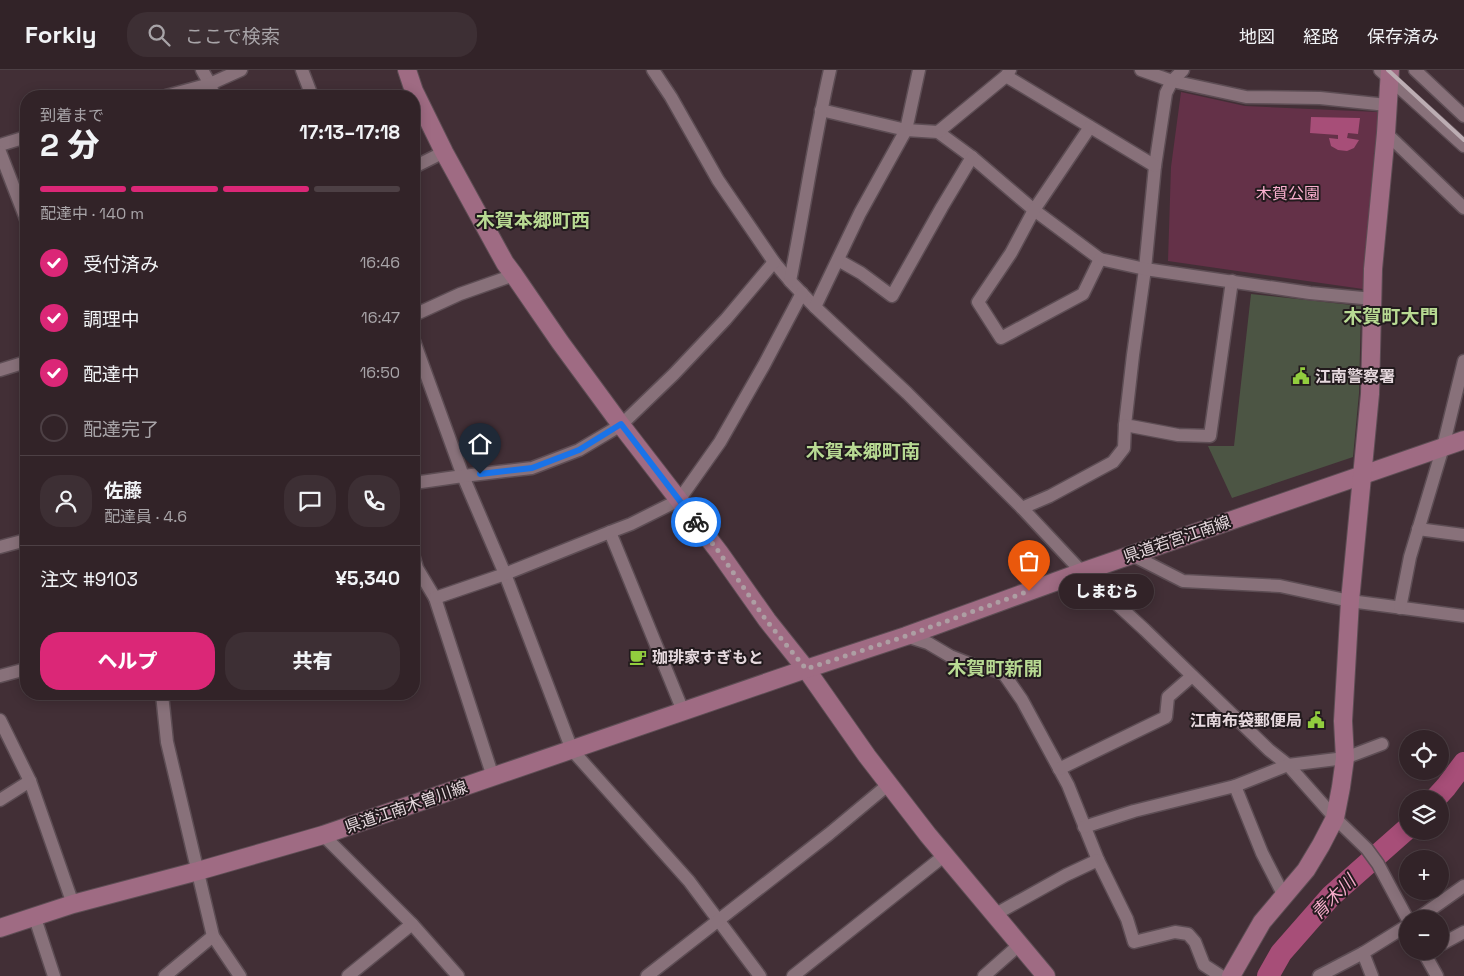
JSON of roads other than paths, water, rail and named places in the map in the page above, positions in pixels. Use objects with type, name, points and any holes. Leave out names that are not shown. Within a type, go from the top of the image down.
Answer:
[{"type":"street","points":[[202,70],[212,90],[242,70]]},
{"type":"street","points":[[302,70],[310,90]]},
{"type":"street","points":[[407,70],[414,90]]},
{"type":"street","points":[[653,70],[671,97],[718,180],[774,262],[790,281],[815,307],[907,392],[1022,508],[1082,572],[1269,750],[1288,765],[1335,818],[1367,849],[1378,864],[1403,910]]},
{"type":"street","points":[[790,281],[830,70]]},
{"type":"street","points":[[815,307],[860,213],[906,130],[919,70]]},
{"type":"street","points":[[1141,70],[1172,82],[1246,97],[1320,98],[1387,105]]},
{"type":"street","points":[[1022,508],[1050,496],[1112,462],[1124,448],[1125,425],[1145,269],[1155,166],[1166,93],[1172,82],[1183,70]]},
{"type":"street","points":[[1415,70],[1464,116]]},
{"type":"street","points":[[938,132],[1008,73],[1090,127],[1155,166]]},
{"type":"street","points":[[1230,976],[1262,922],[1306,870],[1321,846],[1335,818],[1341,787],[1345,758],[1343,721],[1350,601],[1370,394],[1374,269],[1386,133],[1386,73]]},
{"type":"street","points":[[1386,73],[1464,146]]},
{"type":"street","points":[[420,103],[444,152],[505,263],[560,342],[719,552],[766,620],[806,669],[867,756],[994,915],[1046,976]]},
{"type":"street","points":[[821,110],[906,130],[938,132],[972,157],[1034,210],[1100,259],[1145,269],[1373,299]]},
{"type":"street","points":[[1090,127],[1034,210],[1012,252],[978,302],[1001,338],[1083,294],[1100,259]]},
{"type":"street","points":[[1386,133],[1464,208]]},
{"type":"street","points":[[0,144],[20,139]]},
{"type":"street","points":[[0,152],[20,204]]},
{"type":"street","points":[[420,164],[444,152]]},
{"type":"street","points":[[838,260],[861,273],[892,296],[972,157]]},
{"type":"street","points":[[420,482],[532,468],[579,450],[621,424],[674,374],[714,332],[774,262]]},
{"type":"street","points":[[420,312],[460,294],[514,275]]},
{"type":"street","points":[[1125,425],[1178,435],[1210,436],[1232,281]]},
{"type":"street","points":[[435,598],[505,574],[632,524],[679,500],[720,442],[802,293]]},
{"type":"street","points":[[420,358],[463,476],[505,574],[572,750],[689,881],[760,976]]},
{"type":"street","points":[[1400,608],[1410,557],[1443,447],[1464,361]]},
{"type":"street","points":[[0,370],[20,364]]},
{"type":"street","name":"県道若宮江南線","points":[[806,669],[906,636],[1082,572],[1464,440]]},
{"type":"street","points":[[1418,528],[1464,535]]},
{"type":"street","points":[[610,532],[683,711]]},
{"type":"street","points":[[0,547],[20,542]]},
{"type":"street","points":[[1132,555],[1183,581],[1280,586],[1350,601],[1464,616]]},
{"type":"street","points":[[420,573],[435,598],[493,777]]},
{"type":"street","points":[[906,636],[928,643],[950,656],[972,665],[1004,674],[1022,700],[1068,785],[1098,860],[1127,919],[1134,942],[1175,932],[1188,934],[1195,942],[1204,965],[1222,976]]},
{"type":"street","name":"県道江南木曽川線","points":[[0,928],[73,904],[198,871],[322,835],[806,669]]},
{"type":"street","points":[[0,676],[20,671]]},
{"type":"street","points":[[1059,769],[1166,717],[1168,697],[1192,676]]},
{"type":"street","points":[[163,700],[167,742],[213,936],[240,976]]},
{"type":"street","points":[[0,720],[30,781],[73,904]]},
{"type":"street","points":[[1084,827],[1171,801],[1235,786],[1288,765],[1345,758],[1382,744]]},
{"type":"street","points":[[0,800],[30,781]]},
{"type":"street","points":[[647,976],[829,834],[889,784]]},
{"type":"street","points":[[1235,786],[1262,852],[1284,896]]},
{"type":"street","points":[[322,835],[412,924],[458,976]]},
{"type":"street","points":[[793,976],[945,854]]},
{"type":"street","points":[[994,915],[1066,875],[1098,860]]},
{"type":"street","points":[[1430,910],[1464,886]]},
{"type":"street","points":[[35,918],[54,976]]},
{"type":"street","points":[[348,976],[412,924]]},
{"type":"street","points":[[1320,976],[1399,931]]},
{"type":"street","points":[[1449,940],[1464,932]]},
{"type":"street","points":[[166,976],[213,936]]},
{"type":"street","points":[[984,976],[1019,945]]},
{"type":"street","points":[[1363,953],[1372,976]]},
{"type":"street","points":[[1429,960],[1437,976]]},
{"type":"waterway","name":"青木川","points":[[1443,790],[1464,763]]},
{"type":"waterway","name":"青木川","points":[[1268,976],[1281,953],[1331,896],[1399,836]]},
{"type":"railway","points":[[1388,70],[1464,140]]},
{"type":"place","name":"江南警察署","points":[[1301,376]]},
{"type":"place","name":"しまむら","points":[[1029,591]]},
{"type":"place","name":"珈琲家すぎもと","points":[[638,657]]},
{"type":"place","name":"江南布袋郵便局","points":[[1316,720]]},
{"type":"district","name":"木賀本郷町西","points":[[533,220]]},
{"type":"district","name":"木賀町大門","points":[[1391,316]]},
{"type":"district","name":"木賀本郷町南","points":[[863,451]]},
{"type":"district","name":"木賀町新開","points":[[995,668]]},
{"type":"park label","name":"木賀公園","points":[[1288,193]]}]
